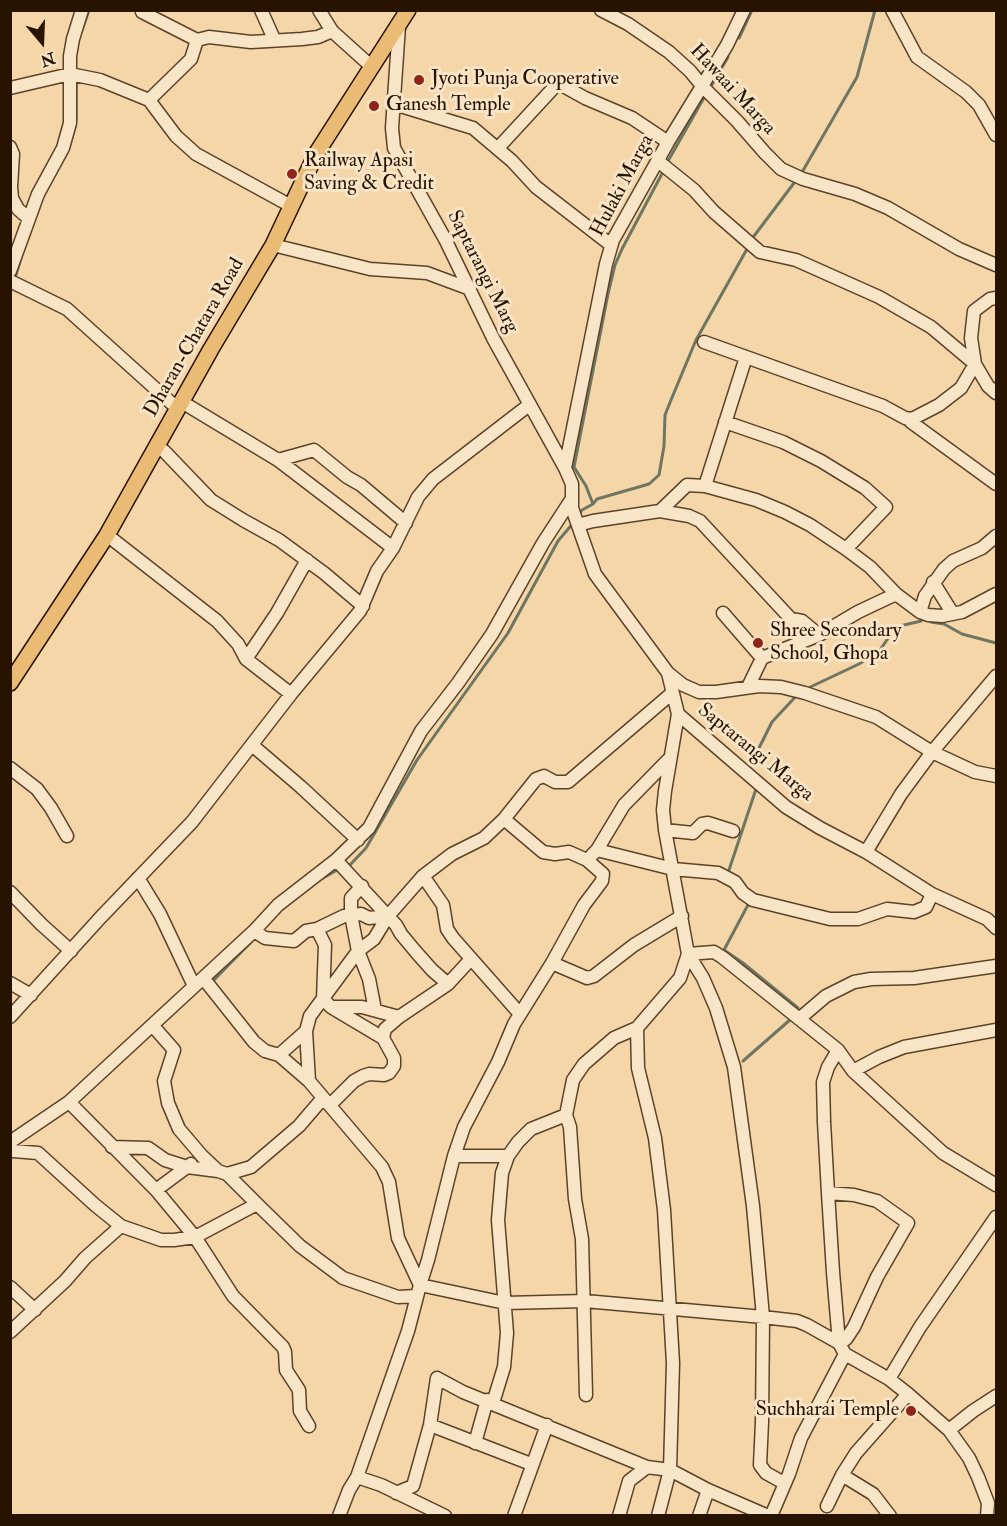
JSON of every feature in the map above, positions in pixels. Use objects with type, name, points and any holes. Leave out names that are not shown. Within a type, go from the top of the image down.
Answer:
[{"type":"main road","name":"Dharan-Chatara Road","points":[[10,682],[107,535],[273,245],[316,154],[408,10]]},
{"type":"street","points":[[10,271],[28,218],[63,148],[70,123],[73,39],[82,10]]},
{"type":"street","points":[[261,10],[274,39]]},
{"type":"street","points":[[320,10],[332,31],[372,68]]},
{"type":"street","name":"Hawaai Marga","points":[[601,10],[628,24],[669,52],[690,71],[780,169],[798,177],[855,194],[888,208],[959,249],[996,265]]},
{"type":"street","name":"Hulaki Marga","points":[[566,468],[611,245],[668,142],[703,87],[744,10]]},
{"type":"street","points":[[892,10],[917,57],[966,92],[980,105],[995,126]]},
{"type":"street","points":[[142,12],[197,40],[209,37],[251,42],[310,38],[332,31]]},
{"type":"street","name":"Saptarangi Marg","points":[[399,26],[392,128],[394,148],[445,239],[493,339],[566,468],[572,484],[574,513]]},
{"type":"street","points":[[149,100],[191,59],[197,40]]},
{"type":"street","points":[[10,88],[70,74],[100,80],[149,100],[176,136],[196,154],[291,206]]},
{"type":"street","points":[[498,148],[558,83],[585,98],[632,118],[668,142]]},
{"type":"street","points":[[394,104],[472,128],[498,148],[536,187],[611,245]]},
{"type":"street","points":[[10,147],[13,154],[12,198],[28,218]]},
{"type":"street","points":[[658,161],[694,189],[714,212],[760,252],[795,260],[879,297],[932,327],[975,364],[988,386],[996,393]]},
{"type":"street","points":[[273,245],[370,269],[427,273],[470,289]]},
{"type":"street","points":[[10,281],[67,309],[180,405],[278,460],[393,548]]},
{"type":"street","points":[[704,342],[883,406],[904,418],[912,419],[939,405],[962,388],[975,364],[971,338],[974,311],[990,299],[996,298]]},
{"type":"street","points":[[705,486],[746,357]]},
{"type":"street","points":[[10,1017],[192,822],[291,694],[363,606],[377,571],[393,548],[418,498],[433,479],[529,405]]},
{"type":"street","points":[[912,419],[911,422],[996,484]]},
{"type":"street","points":[[725,422],[783,442],[821,461],[865,488],[886,507],[846,549]]},
{"type":"street","points":[[157,447],[164,451],[211,500],[308,560],[363,606]]},
{"type":"street","points":[[278,460],[314,450],[406,523]]},
{"type":"street","points":[[660,511],[687,485],[705,486],[756,500],[785,512],[846,549],[870,567],[896,594],[920,612],[928,615],[962,612],[996,594]]},
{"type":"street","points":[[10,1142],[69,1102],[199,983],[278,905],[336,860],[369,828],[421,731],[492,634],[543,543],[574,513],[593,521],[660,511],[689,516],[700,521],[786,615],[791,619],[802,621],[819,635]]},
{"type":"street","name":"Saptarangi Marga","points":[[574,513],[595,574],[668,673],[671,694],[678,714],[719,752],[786,807],[866,852],[932,894],[987,919],[996,928]]},
{"type":"street","points":[[107,535],[217,621],[238,644],[246,658],[291,694]]},
{"type":"street","points":[[920,612],[933,582],[953,561],[982,548],[996,536]]},
{"type":"street","points":[[246,658],[277,613],[308,560]]},
{"type":"street","points":[[933,582],[953,614]]},
{"type":"street","points":[[748,687],[762,658],[819,635],[858,612],[896,594]]},
{"type":"street","points":[[723,613],[762,658]]},
{"type":"street","points":[[668,673],[683,685],[699,692],[748,687],[781,687],[800,691],[876,717],[932,752],[975,772],[996,776]]},
{"type":"street","points":[[866,852],[901,794],[932,752],[996,676]]},
{"type":"street","points":[[309,1081],[306,1031],[310,1016],[327,1003],[358,951],[374,939],[388,916],[423,876],[452,854],[484,838],[504,819],[536,779],[544,776],[555,782],[568,782],[671,694]]},
{"type":"street","points":[[678,714],[663,810],[665,830],[688,954],[703,978],[716,1008],[734,1067],[753,1206],[763,1317],[762,1422],[759,1465],[766,1473],[784,1483]]},
{"type":"street","points":[[252,745],[300,786],[357,840]]},
{"type":"street","points":[[586,860],[597,850],[624,805],[670,758]]},
{"type":"street","points":[[10,768],[37,789],[67,836]]},
{"type":"street","points":[[339,1515],[357,1477],[408,1331],[454,1156],[464,1127],[520,1014],[584,905],[602,881],[603,874],[586,860],[569,852],[555,854],[543,852],[504,819]]},
{"type":"street","points":[[665,830],[693,833],[702,824],[708,823],[733,831]]},
{"type":"street","points":[[597,850],[673,869],[718,873],[728,877],[753,900],[830,918],[858,919],[887,909],[914,912],[926,907],[932,894]]},
{"type":"street","points":[[336,860],[362,886],[432,970],[448,984]]},
{"type":"street","points":[[423,876],[442,905],[447,929],[453,938],[520,1014]]},
{"type":"street","points":[[138,878],[199,983],[254,1042],[265,1051],[279,1055],[309,1081],[382,1167],[389,1182],[398,1239],[418,1290]]},
{"type":"street","points":[[362,886],[351,898],[351,915],[358,951],[369,979],[375,1010]]},
{"type":"street","points":[[10,892],[71,951]]},
{"type":"street","points":[[254,931],[265,938],[294,941],[306,931],[317,929],[344,916],[361,914],[369,918],[388,916]]},
{"type":"street","points":[[552,963],[587,978],[594,976],[634,945],[682,916]]},
{"type":"street","points":[[317,929],[325,945],[327,1003]]},
{"type":"street","points":[[688,954],[714,952],[723,957],[838,1050],[854,1071],[943,1153],[996,1185]]},
{"type":"street","points":[[586,1395],[582,1239],[575,1199],[570,1127],[567,1115],[573,1080],[584,1064],[614,1038],[637,1028],[680,978],[688,954]]},
{"type":"street","points":[[383,1038],[385,1029],[448,984],[471,959]]},
{"type":"street","points":[[799,1019],[826,996],[854,982],[871,979],[914,978],[996,966]]},
{"type":"street","points":[[10,983],[31,995]]},
{"type":"street","points":[[327,1003],[362,1007],[399,1017]]},
{"type":"street","points":[[112,1147],[148,1148],[165,1160],[187,1167],[222,1173],[251,1167],[326,1102],[354,1081],[369,1074],[384,1075],[394,1066],[394,1058],[383,1038],[327,1003]]},
{"type":"street","points":[[153,1026],[174,1050],[164,1081],[168,1103],[179,1129],[202,1156],[257,1204],[300,1246],[342,1278],[398,1297],[418,1290],[505,1303],[585,1301],[797,1321],[829,1336],[842,1348],[889,1379],[949,1430],[969,1458],[990,1506]]},
{"type":"street","points":[[637,1028],[638,1068],[655,1138],[664,1210],[671,1310],[673,1363],[670,1470],[658,1515]]},
{"type":"street","points":[[854,1071],[879,1057],[904,1047],[996,1030]]},
{"type":"street","points":[[279,1055],[306,1031]]},
{"type":"street","points":[[838,1050],[828,1067],[823,1082],[828,1193],[842,1348]]},
{"type":"street","points":[[69,1102],[156,1190],[195,1237],[233,1296],[283,1347],[286,1370],[299,1390],[300,1411],[309,1426]]},
{"type":"street","points":[[475,1443],[504,1367],[507,1333],[498,1220],[502,1173],[508,1156],[531,1129],[567,1115]]},
{"type":"street","points":[[10,1148],[13,1151],[38,1153],[121,1226],[160,1240],[195,1237],[257,1204]]},
{"type":"street","points":[[156,1190],[202,1156]]},
{"type":"street","points":[[454,1156],[508,1156]]},
{"type":"street","points":[[396,1493],[413,1486],[430,1425],[436,1378],[647,1467],[670,1470],[708,1490],[770,1515],[789,1474],[801,1438],[846,1339],[877,1277],[908,1223],[877,1201],[854,1195],[828,1193]]},
{"type":"street","points":[[889,1379],[920,1327],[996,1217]]},
{"type":"street","points":[[12,1329],[35,1310],[85,1258],[121,1226]]},
{"type":"street","points":[[10,1287],[35,1310]]},
{"type":"street","points":[[827,1506],[842,1475],[856,1454],[908,1394]]},
{"type":"street","points":[[949,1430],[996,1396]]},
{"type":"street","points":[[430,1425],[531,1464]]},
{"type":"street","points":[[514,1515],[547,1425]]},
{"type":"street","points":[[619,1515],[629,1482],[647,1467]]},
{"type":"street","points":[[842,1475],[873,1494],[891,1515]]},
{"type":"street","points":[[357,1477],[445,1515]]},
{"type":"street","points":[[699,1515],[708,1490]]},
{"type":"waterway","points":[[82,30],[89,10]]},
{"type":"waterway","points":[[739,38],[752,10]]},
{"type":"waterway","points":[[801,174],[857,77],[875,10]]},
{"type":"waterway","points":[[710,88],[728,57]]},
{"type":"waterway","points":[[76,85],[76,120]]},
{"type":"waterway","points":[[668,161],[705,96]]},
{"type":"waterway","points":[[69,147],[75,127]]},
{"type":"waterway","points":[[593,504],[586,486],[574,467],[608,294],[615,265],[622,249],[664,170]]},
{"type":"waterway","points":[[751,240],[797,179]]},
{"type":"waterway","points":[[15,278],[24,248]]},
{"type":"waterway","points":[[579,514],[597,499],[649,484],[659,475],[664,446],[665,415],[696,340],[747,249]]},
{"type":"waterway","points":[[349,866],[366,848],[417,760],[508,633],[558,541],[574,522]]},
{"type":"waterway","points":[[806,689],[859,664],[880,650],[900,626],[921,621]]},
{"type":"waterway","points":[[931,622],[944,624],[962,634],[996,643]]},
{"type":"waterway","points":[[748,770],[772,722],[798,694]]},
{"type":"waterway","points":[[728,873],[756,789]]},
{"type":"waterway","points":[[316,882],[339,869]]},
{"type":"waterway","points":[[749,903],[724,950],[798,1008]]},
{"type":"waterway","points":[[211,983],[256,937]]},
{"type":"waterway","points":[[743,1061],[791,1019]]},
{"type":"place","name":"Jyoti Punja Cooperative","points":[[419,80]]},
{"type":"place","name":"Ganesh Temple","points":[[374,106]]},
{"type":"place","name":"Railway Apasi Saving & Credit","points":[[292,174]]},
{"type":"place","name":"Shree Secondary School, Ghopa","points":[[758,643]]},
{"type":"place","name":"Suchharai Temple","points":[[911,1411]]}]
